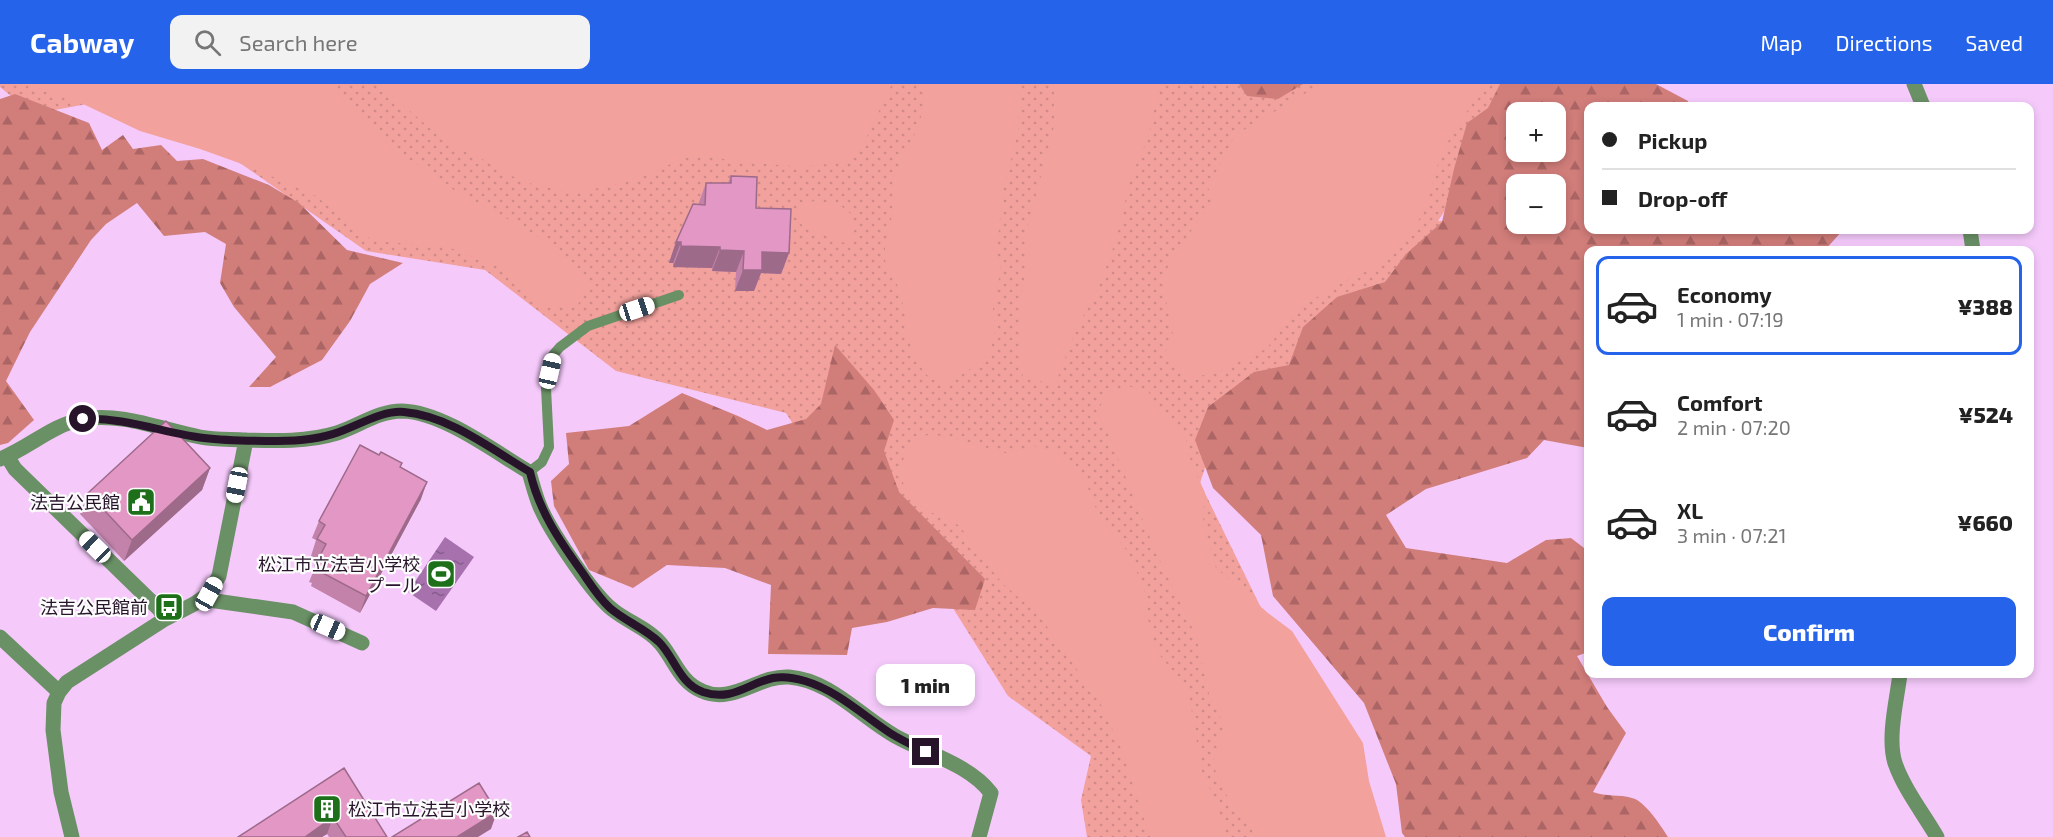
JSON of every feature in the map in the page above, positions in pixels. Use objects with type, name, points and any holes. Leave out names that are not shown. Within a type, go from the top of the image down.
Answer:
[{"type":"street","points":[[1914,84],[1921,102]]},
{"type":"street","points":[[165,619],[159,609],[3,457],[63,425],[83,419],[104,418],[203,438],[246,440],[305,439],[338,433],[371,418],[402,411],[434,418],[530,472],[542,511],[598,595],[612,609],[642,628],[660,643],[683,679],[702,692],[720,695],[739,692],[772,678],[789,677],[806,681],[832,693],[893,735],[964,770],[982,782],[991,794],[979,837]]},
{"type":"street","points":[[72,837],[61,792],[53,730],[54,703],[67,682],[165,619],[209,594],[219,576],[246,440]]},
{"type":"street","points":[[202,599],[293,612],[362,643]]},
{"type":"street","points":[[0,637],[59,693]]},
{"type":"street","points":[[1899,678],[1893,729],[1895,762],[1903,780],[1937,837]]},
{"type":"lane","points":[[530,472],[542,462],[549,447],[546,388],[554,355],[560,347],[588,326],[679,295]]},
{"type":"shaded area","points":[[0,84],[1528,84],[1516,102],[1506,102],[1506,117],[1438,221],[1498,223],[1221,419],[1200,483],[1287,661],[1380,837],[1087,837],[1081,800],[1091,756],[1008,696],[951,605],[849,512],[786,413],[616,371],[485,270],[366,251],[141,94],[33,114],[0,87]]},
{"type":"shaded area","points":[[27,84],[327,84],[359,113],[393,150],[433,173],[455,191],[539,237],[591,285],[578,304],[541,306],[528,291],[496,266],[448,247],[374,241],[316,196],[253,168],[140,131],[83,104]]},
{"type":"shaded area","points":[[379,84],[892,84],[861,149],[848,161],[806,167],[738,162],[705,155],[680,159],[652,174],[574,193],[532,184],[449,145]]},
{"type":"shaded area","points":[[925,84],[1020,84],[1018,133],[1003,191],[997,251],[1001,269],[993,307],[995,329],[990,352],[948,384],[937,382],[924,373],[904,331],[906,314],[897,284],[885,261],[885,248],[892,215],[893,178],[916,132],[922,113]]},
{"type":"shaded area","points":[[1054,84],[1163,84],[1157,98],[1148,138],[1131,177],[1116,240],[1098,289],[1077,327],[1055,385],[1023,377],[1018,352],[1021,332],[1020,303],[1025,274],[1025,237],[1054,126]]},
{"type":"shaded area","points":[[1321,84],[1486,84],[1452,133],[1437,167],[1425,210],[1401,248],[1374,268],[1334,286],[1299,309],[1266,349],[1222,370],[1193,378],[1173,366],[1165,354],[1173,332],[1165,296],[1165,272],[1214,199],[1208,188],[1235,135]]},
{"type":"shaded area","points":[[817,201],[839,205],[850,213],[855,229],[848,242],[834,240],[809,229],[800,222],[797,213],[800,208],[805,202]]},
{"type":"shaded area","points":[[1127,386],[1148,391],[1162,413],[1184,430],[1189,456],[1205,493],[1203,525],[1216,568],[1292,631],[1363,743],[1369,781],[1386,837],[1256,837],[1225,792],[1216,773],[1214,762],[1224,725],[1209,694],[1196,636],[1154,548],[1107,431],[1097,413],[1106,394]]},
{"type":"shaded area","points":[[930,434],[1005,453],[1035,446],[1060,453],[1081,470],[1099,516],[1128,552],[1144,588],[1146,612],[1157,652],[1188,689],[1202,772],[1217,804],[1226,833],[1225,837],[1150,837],[1122,750],[1099,701],[1038,614],[1003,584],[977,552],[960,526],[924,509],[905,492],[900,467],[911,442]]},
{"type":"green space","points":[[1239,84],[1303,84],[1278,99],[1247,96]]},
{"type":"green space","points":[[1500,84],[1656,84],[1688,102],[1584,102],[1584,234],[1839,234],[1829,246],[1584,246],[1584,447],[1544,440],[1527,458],[1426,489],[1386,515],[1406,548],[1507,563],[1546,540],[1571,538],[1584,548],[1584,653],[1577,656],[1584,668],[1584,678],[1590,678],[1626,733],[1593,792],[1637,800],[1652,814],[1668,837],[1405,837],[1402,833],[1396,784],[1364,703],[1273,596],[1261,535],[1213,488],[1195,440],[1208,407],[1254,372],[1289,365],[1303,327],[1337,297],[1385,282],[1406,254],[1442,222],[1467,123],[1488,108]]},
{"type":"green space","points":[[15,94],[89,123],[102,150],[123,135],[133,149],[161,145],[177,161],[203,159],[269,185],[299,203],[347,250],[403,263],[370,284],[350,321],[322,360],[270,387],[249,387],[276,357],[234,307],[220,283],[226,244],[205,232],[164,236],[137,203],[106,224],[91,240],[30,332],[6,381],[34,420],[8,443],[0,445],[0,99]]},
{"type":"green space","points":[[835,345],[874,390],[894,420],[884,451],[899,492],[985,579],[975,610],[933,608],[887,622],[852,628],[847,655],[768,654],[771,585],[725,568],[667,565],[633,588],[589,570],[554,506],[551,481],[569,464],[566,433],[629,426],[682,393],[767,430],[806,419],[821,404]]},
{"type":"water","name":"松江市立法吉小学校 プール","points":[[445,537],[474,557],[436,611],[408,592]]},
{"type":"building","points":[[731,176],[757,177],[756,208],[791,209],[789,253],[762,252],[762,270],[743,270],[744,251],[720,250],[720,247],[681,246],[681,242],[676,242],[693,204],[705,205],[706,183],[731,183]]},
{"type":"building","name":"法吉公民館","points":[[166,421],[210,468],[132,540],[88,493]]},
{"type":"building","points":[[360,445],[379,455],[381,452],[402,463],[400,467],[427,482],[366,596],[317,570],[319,567],[315,565],[326,544],[317,539],[325,525],[319,521]]},
{"type":"building","points":[[344,768],[387,837],[346,837],[333,817],[305,837],[238,837]]},
{"type":"building","points":[[479,783],[497,812],[457,837],[392,837]]},
{"type":"building","points":[[527,832],[530,837],[518,837]]},
{"type":"place","name":"法吉公民館","points":[[141,502]]},
{"type":"place","name":"松江市立法吉小学校 プール","points":[[441,574]]},
{"type":"place","name":"法吉公民館前","points":[[169,607]]},
{"type":"place","name":"松江市立法吉小学校","points":[[327,809]]},
{"type":"route","points":[[83,419],[104,418],[126,421],[203,438],[278,441],[338,433],[371,418],[402,411],[434,418],[530,472],[542,511],[598,595],[612,609],[642,628],[660,643],[683,679],[702,692],[720,695],[739,692],[772,678],[789,677],[806,681],[832,693],[893,735],[926,752]]}]
